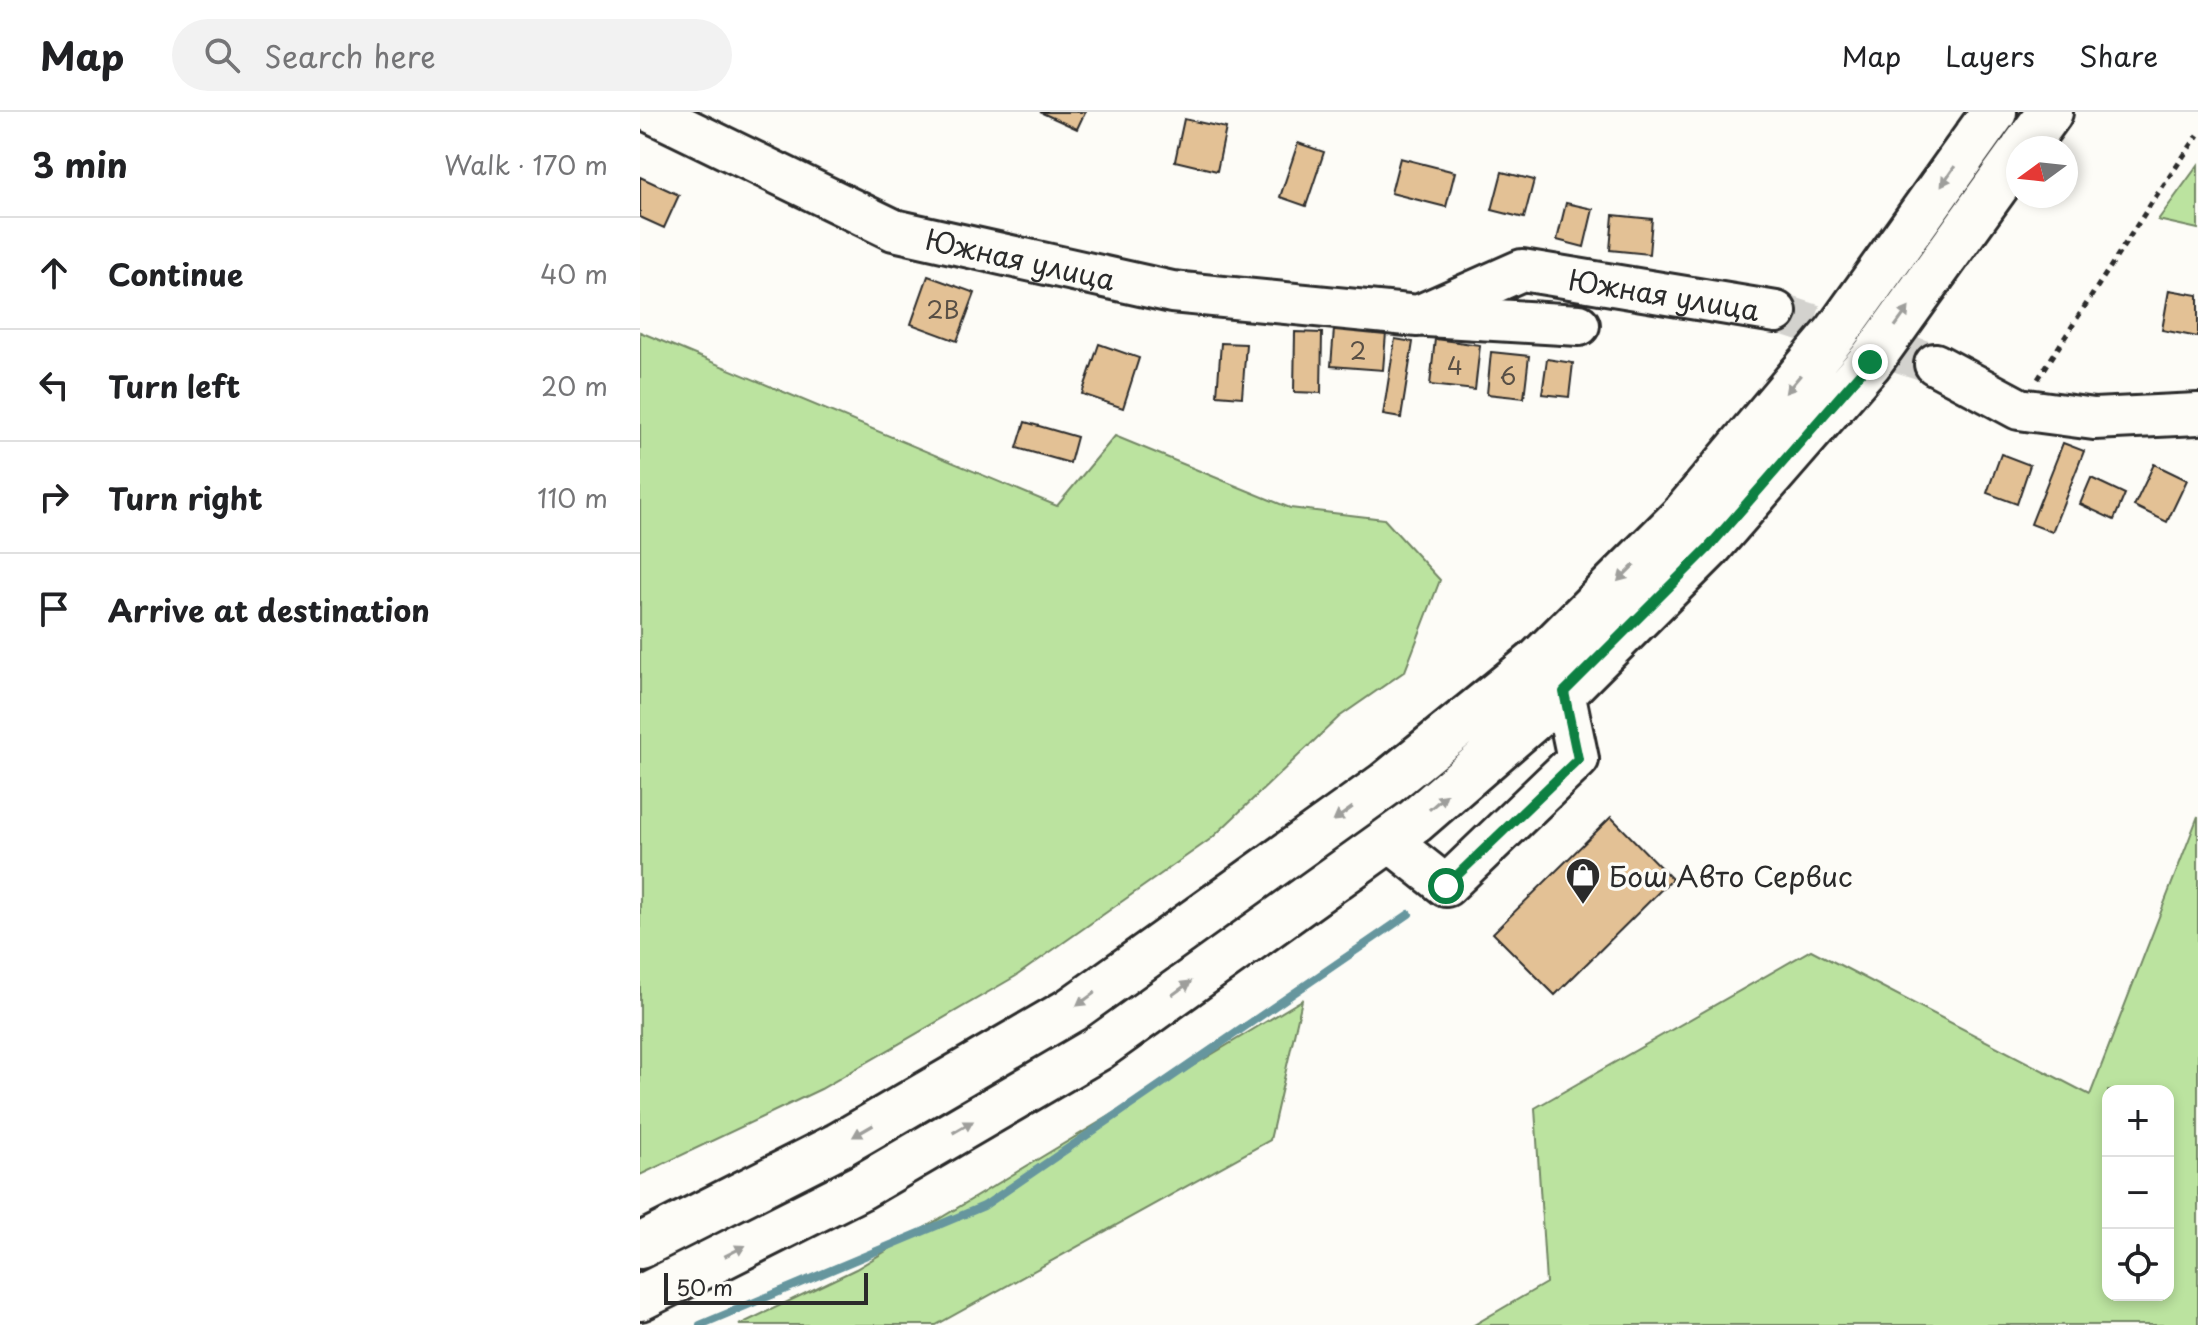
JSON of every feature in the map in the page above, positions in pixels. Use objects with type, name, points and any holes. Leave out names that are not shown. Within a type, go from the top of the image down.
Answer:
[{"type":"main road","points":[[640,1246],[839,1145],[1071,1010],[1386,784],[1539,660],[1681,518],[1826,345],[1994,112]]},
{"type":"main road","points":[[2033,136],[2050,112]]},
{"type":"main road","points":[[640,1298],[861,1187],[1097,1049],[1415,821],[1564,692],[1708,548],[1870,362],[2006,173]]},
{"type":"street","name":"Южная улица","points":[[651,112],[894,230],[1172,292],[1418,316],[1579,325]]},
{"type":"street","name":"Южная улица","points":[[1418,316],[1522,270],[1776,312]]},
{"type":"street","points":[[1935,364],[2019,409],[2094,419],[2198,414]]},
{"type":"street","points":[[1388,840],[1446,886],[1578,759],[1564,692]]},
{"type":"path","points":[[2019,409],[2198,135]]},
{"type":"green space","points":[[2198,165],[2198,229],[2158,220]]},
{"type":"green space","points":[[640,332],[1057,506],[1115,436],[1290,508],[1384,519],[1440,580],[1405,671],[1339,717],[1212,838],[1016,976],[821,1089],[640,1175]]},
{"type":"green space","points":[[2198,816],[2198,1325],[1474,1325],[1546,1283],[1535,1108],[1811,950],[2090,1095]]},
{"type":"green space","points":[[1302,1000],[1270,1140],[936,1325],[739,1325],[856,1269]]},
{"type":"building","points":[[1040,112],[1085,112],[1077,129]]},
{"type":"building","points":[[1184,119],[1226,128],[1217,171],[1175,161]]},
{"type":"building","points":[[1298,143],[1324,152],[1306,206],[1280,197]]},
{"type":"building","points":[[1400,158],[1455,172],[1446,207],[1391,193]]},
{"type":"building","points":[[1502,172],[1534,180],[1524,218],[1492,210]]},
{"type":"building","points":[[640,177],[679,195],[664,228],[640,217]]},
{"type":"building","points":[[1566,203],[1593,209],[1584,247],[1557,240]]},
{"type":"building","points":[[1613,215],[1652,219],[1649,254],[1610,250]]},
{"type":"building","points":[[928,276],[975,293],[957,341],[911,324]]},
{"type":"building","points":[[2169,290],[2198,295],[2198,337],[2162,330]]},
{"type":"building","points":[[1334,329],[1386,333],[1383,370],[1331,366]]},
{"type":"building","points":[[1295,332],[1322,333],[1321,393],[1294,392]]},
{"type":"building","points":[[1395,339],[1413,342],[1401,418],[1383,415]]},
{"type":"building","points":[[1435,339],[1480,345],[1475,390],[1430,385]]},
{"type":"building","points":[[1221,343],[1246,344],[1242,397],[1217,395]]},
{"type":"building","points":[[1099,344],[1139,358],[1123,408],[1082,394]]},
{"type":"building","points":[[1491,352],[1529,356],[1524,398],[1487,394]]},
{"type":"building","points":[[1547,359],[1573,363],[1569,397],[1542,394]]},
{"type":"building","points":[[1025,422],[1077,437],[1070,463],[1017,448]]},
{"type":"building","points":[[2063,443],[2084,451],[2052,532],[2031,524]]},
{"type":"building","points":[[2001,454],[2030,465],[2017,504],[1987,493]]},
{"type":"building","points":[[2154,464],[2187,480],[2167,522],[2134,506]]},
{"type":"building","points":[[2091,478],[2125,494],[2114,520],[2080,504]]},
{"type":"building","name":"Бош Авто Сервис","points":[[1611,817],[1672,879],[1555,995],[1493,933]]},
{"type":"waterway","points":[[700,1325],[984,1206],[1409,914]]},
{"type":"tunnel","points":[[1776,312],[1935,364]]},
{"type":"place","name":"Бош Авто Сервис","points":[[1583,906]]},
{"type":"route","points":[[1446,886],[1578,759],[1564,692],[1708,548],[1870,362]]}]
